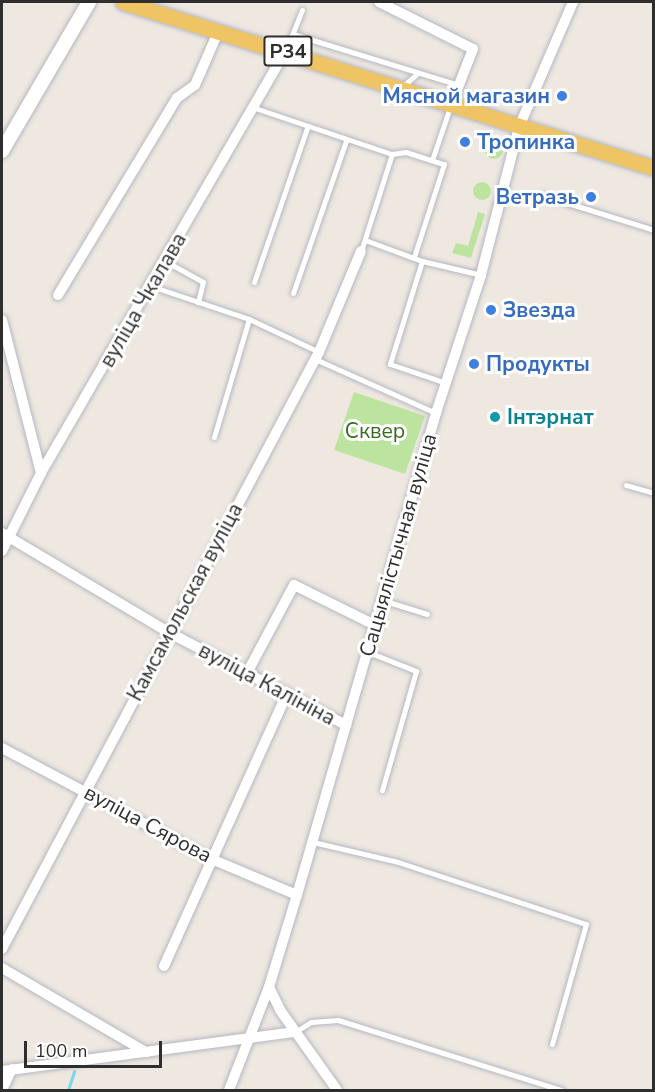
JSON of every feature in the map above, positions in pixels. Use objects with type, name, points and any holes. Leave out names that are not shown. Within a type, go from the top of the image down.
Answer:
[{"type":"main road","name":"Р34","points":[[123,2],[286,50],[519,127],[654,168]]},
{"type":"street","points":[[2,151],[89,2]]},
{"type":"street","points":[[379,2],[473,49],[451,105]]},
{"type":"street","name":"Сацыялістычная вуліца","points":[[229,1090],[245,1039],[269,987],[297,895],[346,725],[385,601],[436,412],[481,275],[519,127],[569,3]]},
{"type":"street","points":[[58,295],[177,98],[195,85],[219,30]]},
{"type":"street","name":"вуліца Чкалава","points":[[2,551],[5,535],[255,108],[286,50]]},
{"type":"street","name":"Камсамольская вуліца","points":[[2,949],[83,790],[170,633],[317,356],[363,246]]},
{"type":"street","points":[[2,320],[41,473]]},
{"type":"street","name":"вуліца Калініна","points":[[5,535],[170,633],[346,725]]},
{"type":"street","points":[[247,673],[294,585],[377,626]]},
{"type":"street","points":[[164,966],[210,858],[287,693]]},
{"type":"street","name":"вуліца Сярова","points":[[2,748],[210,858],[297,895]]},
{"type":"street","points":[[2,968],[147,1052]]},
{"type":"street","points":[[269,987],[295,1032],[337,1090]]},
{"type":"street","points":[[2,1090],[7,1070],[295,1032]]},
{"type":"lane","points":[[286,50],[302,10]]},
{"type":"lane","points":[[293,34],[417,74],[459,85]]},
{"type":"lane","points":[[400,88],[417,74]]},
{"type":"lane","points":[[432,160],[451,105]]},
{"type":"lane","points":[[255,108],[346,141],[392,154],[405,152],[444,164],[414,257]]},
{"type":"lane","points":[[254,282],[307,128]]},
{"type":"lane","points":[[293,293],[346,141]]},
{"type":"lane","points":[[392,154],[363,246],[481,275]]},
{"type":"lane","points":[[542,195],[654,230]]},
{"type":"lane","points":[[165,261],[203,282],[198,302]]},
{"type":"lane","points":[[422,261],[390,364],[446,383]]},
{"type":"lane","points":[[151,286],[249,319],[317,356],[436,412]]},
{"type":"lane","points":[[214,437],[249,319]]},
{"type":"lane","points":[[626,485],[654,494]]},
{"type":"lane","points":[[385,601],[427,614]]},
{"type":"lane","points":[[368,652],[416,671],[382,790]]},
{"type":"lane","points":[[311,842],[398,862],[586,924],[552,1044]]},
{"type":"lane","points":[[295,1032],[311,1022],[338,1020],[562,1090]]},
{"type":"green space","points":[[494,141],[500,144],[503,150],[500,156],[494,159],[488,156],[485,150],[488,144]]},
{"type":"green space","points":[[482,182],[488,185],[491,191],[488,197],[482,200],[476,197],[473,191],[476,185]]},
{"type":"green space","points":[[478,212],[485,214],[471,258],[452,253],[456,243],[468,246]]},
{"type":"green space","name":"Сквер","points":[[354,392],[425,416],[405,474],[334,450]]},
{"type":"waterway","points":[[68,1090],[74,1071]]},
{"type":"place","name":"Мясной магазин","points":[[562,96]]},
{"type":"place","name":"Тропинка","points":[[465,142]]},
{"type":"place","name":"Ветразь","points":[[591,197]]},
{"type":"place","name":"Звезда","points":[[491,310]]},
{"type":"place","name":"Продукты","points":[[474,364]]},
{"type":"place","name":"Інтэрнат","points":[[495,417]]}]
